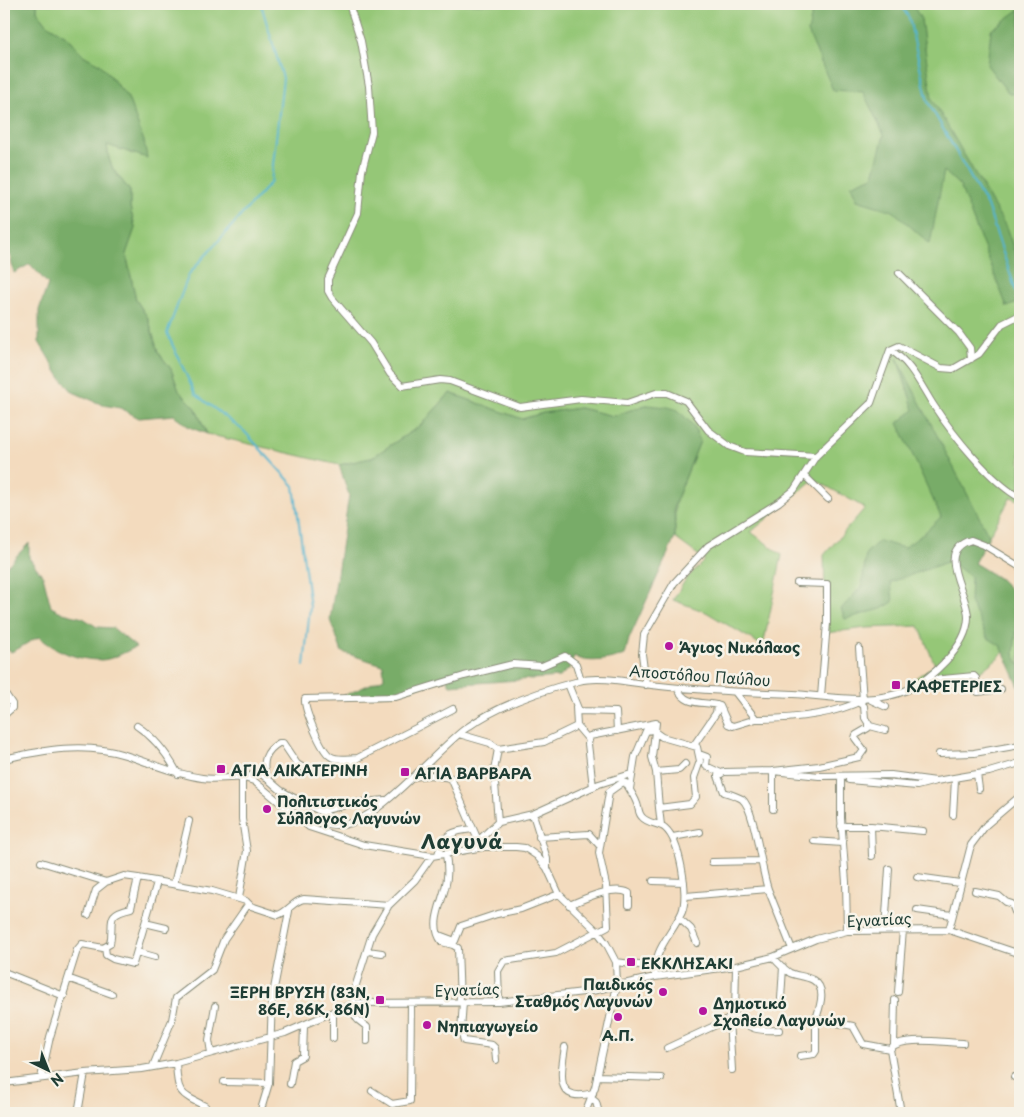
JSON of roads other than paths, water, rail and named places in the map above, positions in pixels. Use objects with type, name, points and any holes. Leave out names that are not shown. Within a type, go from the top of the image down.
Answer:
[{"type":"street","points":[[349,4],[363,50],[371,102],[372,132],[362,171],[358,213],[328,279],[328,291],[345,315],[371,343],[396,381],[402,386],[440,380],[450,381],[520,407],[581,399],[620,404],[656,393],[667,393],[686,401],[708,430],[729,446],[745,452],[816,456]]},
{"type":"street","points":[[899,273],[966,341],[970,348],[972,359]]},
{"type":"street","points":[[646,685],[642,654],[644,635],[682,572],[708,546],[779,502],[794,490],[816,456],[872,403],[890,350],[899,346],[926,362],[947,370],[958,368],[985,347],[1002,324],[1020,316]]},
{"type":"street","points":[[890,350],[906,362],[944,421],[974,457],[1013,494],[1020,498]]},
{"type":"street","points":[[804,476],[828,499]]},
{"type":"street","name":"Αποστόλου Παύλου","points":[[341,825],[357,821],[385,800],[414,777],[459,734],[475,723],[519,700],[580,680],[605,680],[677,688],[821,696],[858,700],[871,700],[909,690],[950,657],[961,642],[968,626],[967,608],[954,568],[953,554],[956,550],[971,540],[984,545],[1020,567]]},
{"type":"street","points":[[797,583],[827,584],[827,623],[821,696]]},
{"type":"street","points":[[706,766],[721,773],[773,771],[819,766],[859,757],[864,750],[855,738],[856,734],[868,728],[868,723],[865,707],[858,700],[859,648]]},
{"type":"street","points":[[357,758],[337,759],[326,753],[313,727],[305,699],[396,697],[464,676],[514,664],[542,666],[565,656],[576,664],[580,680]]},
{"type":"street","points":[[920,682],[974,676],[978,692],[1001,690]]},
{"type":"street","points":[[568,684],[576,707],[578,726],[588,739],[593,787]]},
{"type":"street","points":[[677,688],[682,696],[691,702],[720,706],[728,724],[733,726],[756,719],[808,716],[845,708],[858,700]]},
{"type":"street","points":[[4,692],[12,704],[12,708],[4,715]]},
{"type":"street","points":[[735,692],[756,719]]},
{"type":"street","points":[[871,700],[886,707]]},
{"type":"street","points":[[694,745],[716,713],[717,705]]},
{"type":"street","points":[[576,707],[586,712],[616,712],[616,730]]},
{"type":"street","points":[[266,778],[264,766],[266,756],[269,750],[279,743],[283,743],[297,764],[313,770],[328,770],[357,758],[453,709]]},
{"type":"street","points":[[588,739],[595,734],[656,723],[652,757],[656,772],[661,825]]},
{"type":"street","points":[[868,723],[874,728],[885,730]]},
{"type":"street","points":[[137,726],[146,732],[170,758],[178,774]]},
{"type":"street","points":[[498,750],[544,742],[578,726]]},
{"type":"street","points":[[630,790],[631,774],[643,736],[649,730],[656,734],[694,745],[699,754],[694,778],[696,797],[690,804],[659,808]]},
{"type":"street","points":[[459,734],[490,743],[498,750]]},
{"type":"street","points":[[939,754],[974,753],[1020,745]]},
{"type":"street","points":[[4,759],[49,750],[81,748],[125,755],[178,774],[209,779],[245,778],[254,781],[300,822],[322,832],[364,845],[435,855],[478,848],[508,846],[525,848],[537,856],[546,868],[559,894],[596,930],[616,962],[617,986],[592,1096],[585,1113]]},
{"type":"street","points":[[498,750],[494,771],[498,822]]},
{"type":"street","points":[[697,770],[705,771],[706,766],[707,757],[699,754]]},
{"type":"street","points":[[831,776],[841,780],[917,786],[1020,763]]},
{"type":"street","points":[[656,772],[679,770],[685,764]]},
{"type":"street","points":[[773,771],[831,776],[891,774],[936,781]]},
{"type":"street","points":[[773,771],[774,808]]},
{"type":"street","points":[[245,778],[257,772],[282,791],[321,811],[341,825]]},
{"type":"street","points":[[721,773],[718,781],[724,792],[742,799],[750,811],[768,889],[792,949]]},
{"type":"street","points":[[478,840],[498,822],[533,814],[593,787],[631,774]]},
{"type":"street","points":[[977,774],[979,789]]},
{"type":"street","points":[[414,777],[430,775],[451,778],[478,840],[478,848]]},
{"type":"street","points":[[239,898],[247,851],[242,819],[245,778]]},
{"type":"street","points":[[953,815],[955,779]]},
{"type":"street","points":[[841,780],[841,826],[846,882],[847,931]]},
{"type":"street","points":[[499,1002],[498,971],[504,961],[556,953],[596,930],[608,926],[600,846],[609,792],[608,781]]},
{"type":"street","points":[[609,792],[623,782],[626,783],[644,820],[661,825],[673,837],[686,896],[679,918],[670,936],[657,954],[654,967],[655,977]]},
{"type":"street","points":[[949,930],[971,845],[976,836],[1020,796]]},
{"type":"street","points":[[321,811],[354,803],[385,800]]},
{"type":"street","points":[[291,812],[308,819],[341,825]]},
{"type":"street","points":[[533,814],[547,859],[546,868]]},
{"type":"street","points":[[174,884],[189,821]]},
{"type":"street","points":[[841,826],[871,826],[923,831]]},
{"type":"street","points":[[871,826],[872,856]]},
{"type":"street","points":[[366,1041],[367,1026],[358,1020],[354,1014],[354,985],[368,952],[376,926],[389,905],[418,876],[435,855],[446,836],[452,832],[473,829]]},
{"type":"street","points":[[673,837],[700,832]]},
{"type":"street","points":[[539,837],[589,834],[600,846]]},
{"type":"street","points":[[814,841],[842,843]]},
{"type":"street","points":[[446,854],[447,877],[437,908],[439,935],[442,942],[454,943]]},
{"type":"street","points":[[712,862],[760,861]]},
{"type":"street","points":[[41,862],[106,882]]},
{"type":"street","points":[[885,930],[889,869]]},
{"type":"street","points":[[88,915],[96,890],[106,882],[124,876],[202,888],[239,898],[251,906],[278,915],[289,911]]},
{"type":"street","points":[[917,877],[960,883]]},
{"type":"street","points":[[138,878],[131,908],[114,913],[110,944],[106,947],[106,955],[129,964],[133,964],[137,952],[156,882]]},
{"type":"street","points":[[653,881],[684,882]]},
{"type":"street","points":[[686,896],[768,889]]},
{"type":"street","points":[[569,905],[606,893],[626,891],[630,895],[628,905]]},
{"type":"street","points":[[975,891],[999,896],[1012,904],[1015,912],[1020,914]]},
{"type":"street","points":[[496,1060],[495,1048],[492,1045],[464,1041],[461,1032],[462,1002],[459,953],[454,943],[461,926],[497,914],[521,909],[559,894]]},
{"type":"street","points":[[260,1113],[270,1083],[273,991],[289,911],[294,903],[304,899],[389,905]]},
{"type":"street","points":[[153,1066],[172,1020],[176,998],[212,970],[230,930],[247,906],[251,906]]},
{"type":"street","points":[[917,910],[952,915]]},
{"type":"street","points":[[679,918],[691,929],[697,943]]},
{"type":"street","points":[[146,923],[166,928]]},
{"type":"street","points":[[898,992],[903,930]]},
{"type":"street","name":"Εγνατίας","points":[[4,1083],[176,1063],[272,1037],[304,1026],[354,1004],[499,1002],[592,991],[655,977],[736,966],[772,957],[816,939],[847,931],[949,930],[1020,954]]},
{"type":"street","points":[[42,1078],[48,1043],[78,950],[82,944],[106,947]]},
{"type":"street","points":[[137,952],[155,957]]},
{"type":"street","points":[[368,952],[382,953]]},
{"type":"street","points":[[772,957],[792,974],[812,980],[822,990],[816,1019],[816,1051],[814,1054],[800,1056]]},
{"type":"street","points":[[616,962],[654,967]]},
{"type":"street","points":[[736,966],[736,1015],[743,1024],[753,1029],[779,1030]]},
{"type":"street","points":[[781,1000],[783,967]]},
{"type":"street","points":[[4,972],[64,996]]},
{"type":"street","points":[[70,979],[112,994]]},
{"type":"street","points":[[895,1000],[892,1047],[901,1113]]},
{"type":"street","points":[[372,1091],[392,1104],[410,1101],[411,1004]]},
{"type":"street","points":[[211,1053],[210,1040],[215,1006]]},
{"type":"street","points":[[333,1012],[333,1038]]},
{"type":"street","points":[[667,1048],[736,1015]]},
{"type":"street","points":[[729,1019],[732,1070]]},
{"type":"street","points":[[816,1019],[853,1026],[863,1044],[892,1047],[921,1041],[963,1043]]},
{"type":"street","points":[[290,1084],[294,1061],[303,1056],[304,1026]]},
{"type":"street","points":[[565,1047],[561,1079],[564,1087],[569,1093],[581,1097],[592,1096]]},
{"type":"street","points":[[176,1063],[179,1089],[183,1096],[205,1106]]},
{"type":"street","points":[[78,1113],[85,1073]]},
{"type":"street","points":[[597,1076],[661,1078]]},
{"type":"street","points":[[224,1082],[270,1083]]},
{"type":"street","points":[[592,1096],[599,1113]]},
{"type":"waterway","points":[[261,4],[283,78],[271,182],[189,274],[167,333],[195,394],[244,431],[294,486],[310,607],[304,666]]},
{"type":"waterway","points":[[900,4],[909,18],[928,102],[988,208],[1019,300],[1019,311]]},
{"type":"place","name":"Άγιος Νικόλαος","points":[[669,646]]},
{"type":"place","name":"ΚΑΦΕΤΕΡΙΕΣ","points":[[896,685]]},
{"type":"place","name":"ΑΓΙΑ ΑΙΚΑΤΕΡΙΝΗ","points":[[221,769]]},
{"type":"place","name":"ΑΓΙΑ ΒΑΡΒΑΡΑ","points":[[405,772]]},
{"type":"place","name":"Πολιτιστικός Σύλλογος Λαγυνών","points":[[267,809]]},
{"type":"place","name":"ΕΚΚΛΗΣΑΚΙ","points":[[631,962]]},
{"type":"place","name":"Παιδικός Σταθμός Λαγυνών","points":[[663,992]]},
{"type":"place","name":"ΞΕΡΗ ΒΡΥΣΗ (83Ν, 86Ε, 86Κ, 86Ν)","points":[[380,1000]]},
{"type":"place","name":"Δημοτικό Σχολείο Λαγυνών","points":[[703,1011]]},
{"type":"place","name":"Α.Π.","points":[[618,1017]]},
{"type":"place","name":"Νηπιαγωγείο","points":[[427,1025]]},
{"type":"district","name":"Λαγυνά","points":[[462,841]]}]
